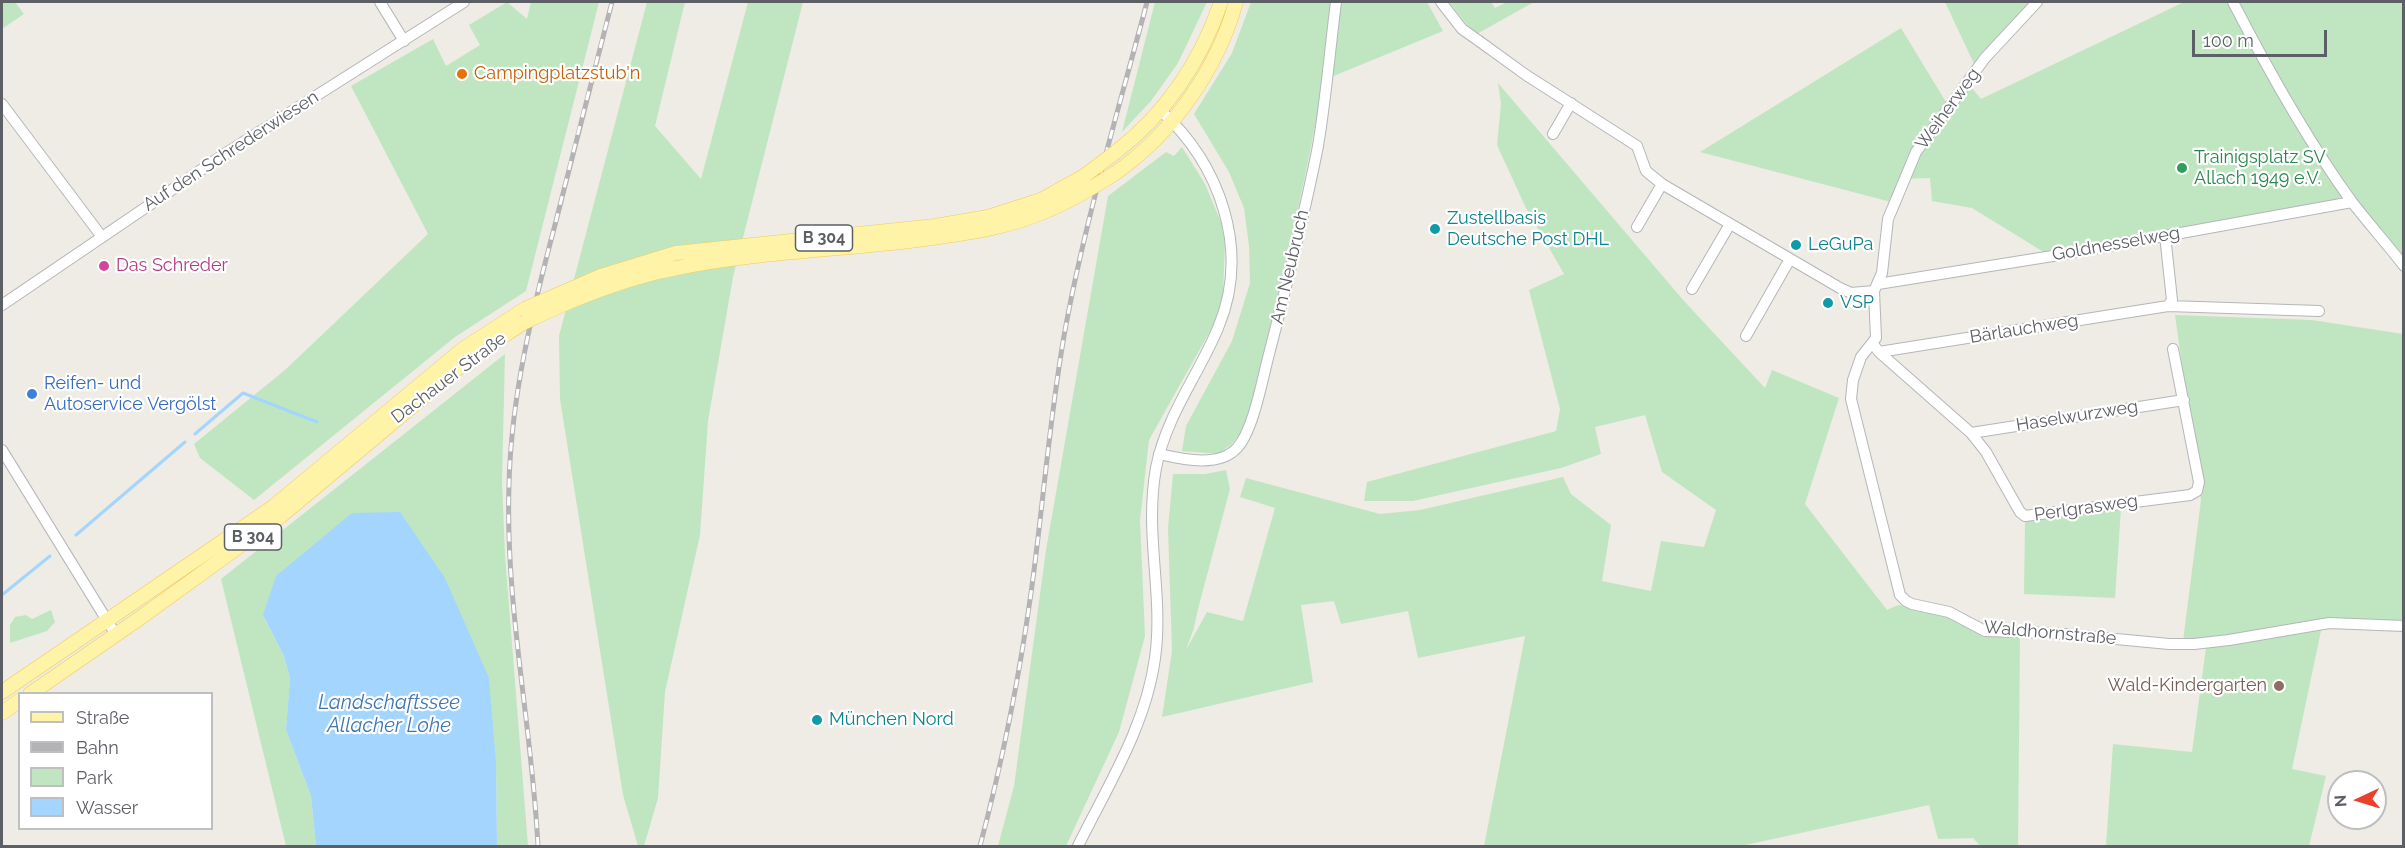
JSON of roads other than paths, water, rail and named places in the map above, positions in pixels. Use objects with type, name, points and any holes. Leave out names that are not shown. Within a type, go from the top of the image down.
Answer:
[{"type":"main road","name":"Dachauer Straße","points":[[31,692],[116,635],[281,516],[463,349],[600,276],[676,253],[935,225],[988,217],[1041,200],[1084,176],[1135,137],[1177,89],[1202,50],[1221,2]]},
{"type":"main road","name":"Dachauer Straße","points":[[524,316],[603,288],[675,268],[732,259],[949,236],[1004,225],[1045,212],[1083,193],[1135,159],[1172,121],[1210,64],[1228,27],[1236,2]]},
{"type":"main road","name":"Dachauer Straße","points":[[2,692],[273,507],[382,422]]},
{"type":"main road","points":[[2,712],[18,701]]},
{"type":"street","points":[[380,2],[404,41]]},
{"type":"street","name":"Auf den Schrederwiesen","points":[[2,304],[343,77],[464,2]]},
{"type":"street","name":"Am Neubruch","points":[[1159,453],[1201,460],[1219,459],[1237,448],[1255,410],[1318,145],[1336,2]]},
{"type":"street","name":"Goldnesselweg","points":[[1442,2],[1462,29],[1526,75],[1637,146],[1646,171],[1662,184],[1851,293],[2352,202]]},
{"type":"street","name":"Weiherweg","points":[[1876,345],[1876,287],[1882,273],[1888,219],[1916,152],[1985,58],[2037,2]]},
{"type":"street","points":[[2233,2],[2298,119],[2352,202],[2403,266]]},
{"type":"street","points":[[1552,135],[1571,103]]},
{"type":"street","points":[[2,104],[102,237]]},
{"type":"street","points":[[1078,846],[1137,726],[1151,680],[1155,659],[1158,609],[1151,510],[1159,453],[1179,401],[1207,351],[1225,310],[1232,263],[1227,219],[1220,195],[1204,163],[1172,121],[1160,110]]},
{"type":"street","points":[[1637,227],[1662,184]]},
{"type":"street","points":[[1692,290],[1730,224]]},
{"type":"street","points":[[2165,235],[2172,300],[2168,306]]},
{"type":"street","points":[[1746,336],[1790,259]]},
{"type":"street","name":"Bärlauchweg","points":[[1876,345],[2168,306],[2319,311]]},
{"type":"street","name":"Perlgrasweg","points":[[1876,345],[1971,433],[1986,452],[2020,512],[2025,516],[2190,495],[2197,491],[2199,482],[2184,400]]},
{"type":"street","name":"Waldhornstraße","points":[[1876,345],[1861,357],[1853,380],[1851,399],[1897,584],[1900,595],[1906,601],[1949,612],[1973,626],[1991,632],[2052,633],[2169,644],[2229,640],[2329,623],[2403,627]]},
{"type":"street","points":[[2173,349],[2184,400]]},
{"type":"street","name":"Haselwurzweg","points":[[1971,433],[2184,400]]},
{"type":"street","points":[[2,450],[116,635]]},
{"type":"water","name":"Landschaftssee Allacher Lohe","points":[[400,512],[445,578],[489,678],[496,763],[497,846],[316,846],[311,796],[286,730],[290,678],[284,656],[263,615],[276,576],[352,513]]},
{"type":"waterway","points":[[195,434],[243,393],[317,422]]},
{"type":"waterway","points":[[76,535],[185,442]]},
{"type":"waterway","points":[[2,595],[50,556]]},
{"type":"railway","points":[[538,846],[511,576],[509,530],[511,451],[519,385],[532,319],[612,2]]},
{"type":"railway","points":[[980,846],[1003,752],[1021,657],[1054,400],[1072,294],[1102,168],[1147,2]]},
{"type":"place","name":"Campingplatzstub'n","points":[[462,74]]},
{"type":"place","name":"Trainigsplatz SV Allach 1949 e.V.","points":[[2182,168]]},
{"type":"place","name":"Zustellbasis Deutsche Post DHL","points":[[1435,229]]},
{"type":"place","name":"LeGuPa","points":[[1796,245]]},
{"type":"place","name":"Das Schreder","points":[[104,266]]},
{"type":"place","name":"VSP","points":[[1828,303]]},
{"type":"place","name":"Reifen- und Autoservice Vergölst","points":[[32,394]]},
{"type":"place","name":"Wald-Kindergarten","points":[[2279,686]]},
{"type":"place","name":"München Nord","points":[[817,720]]}]
